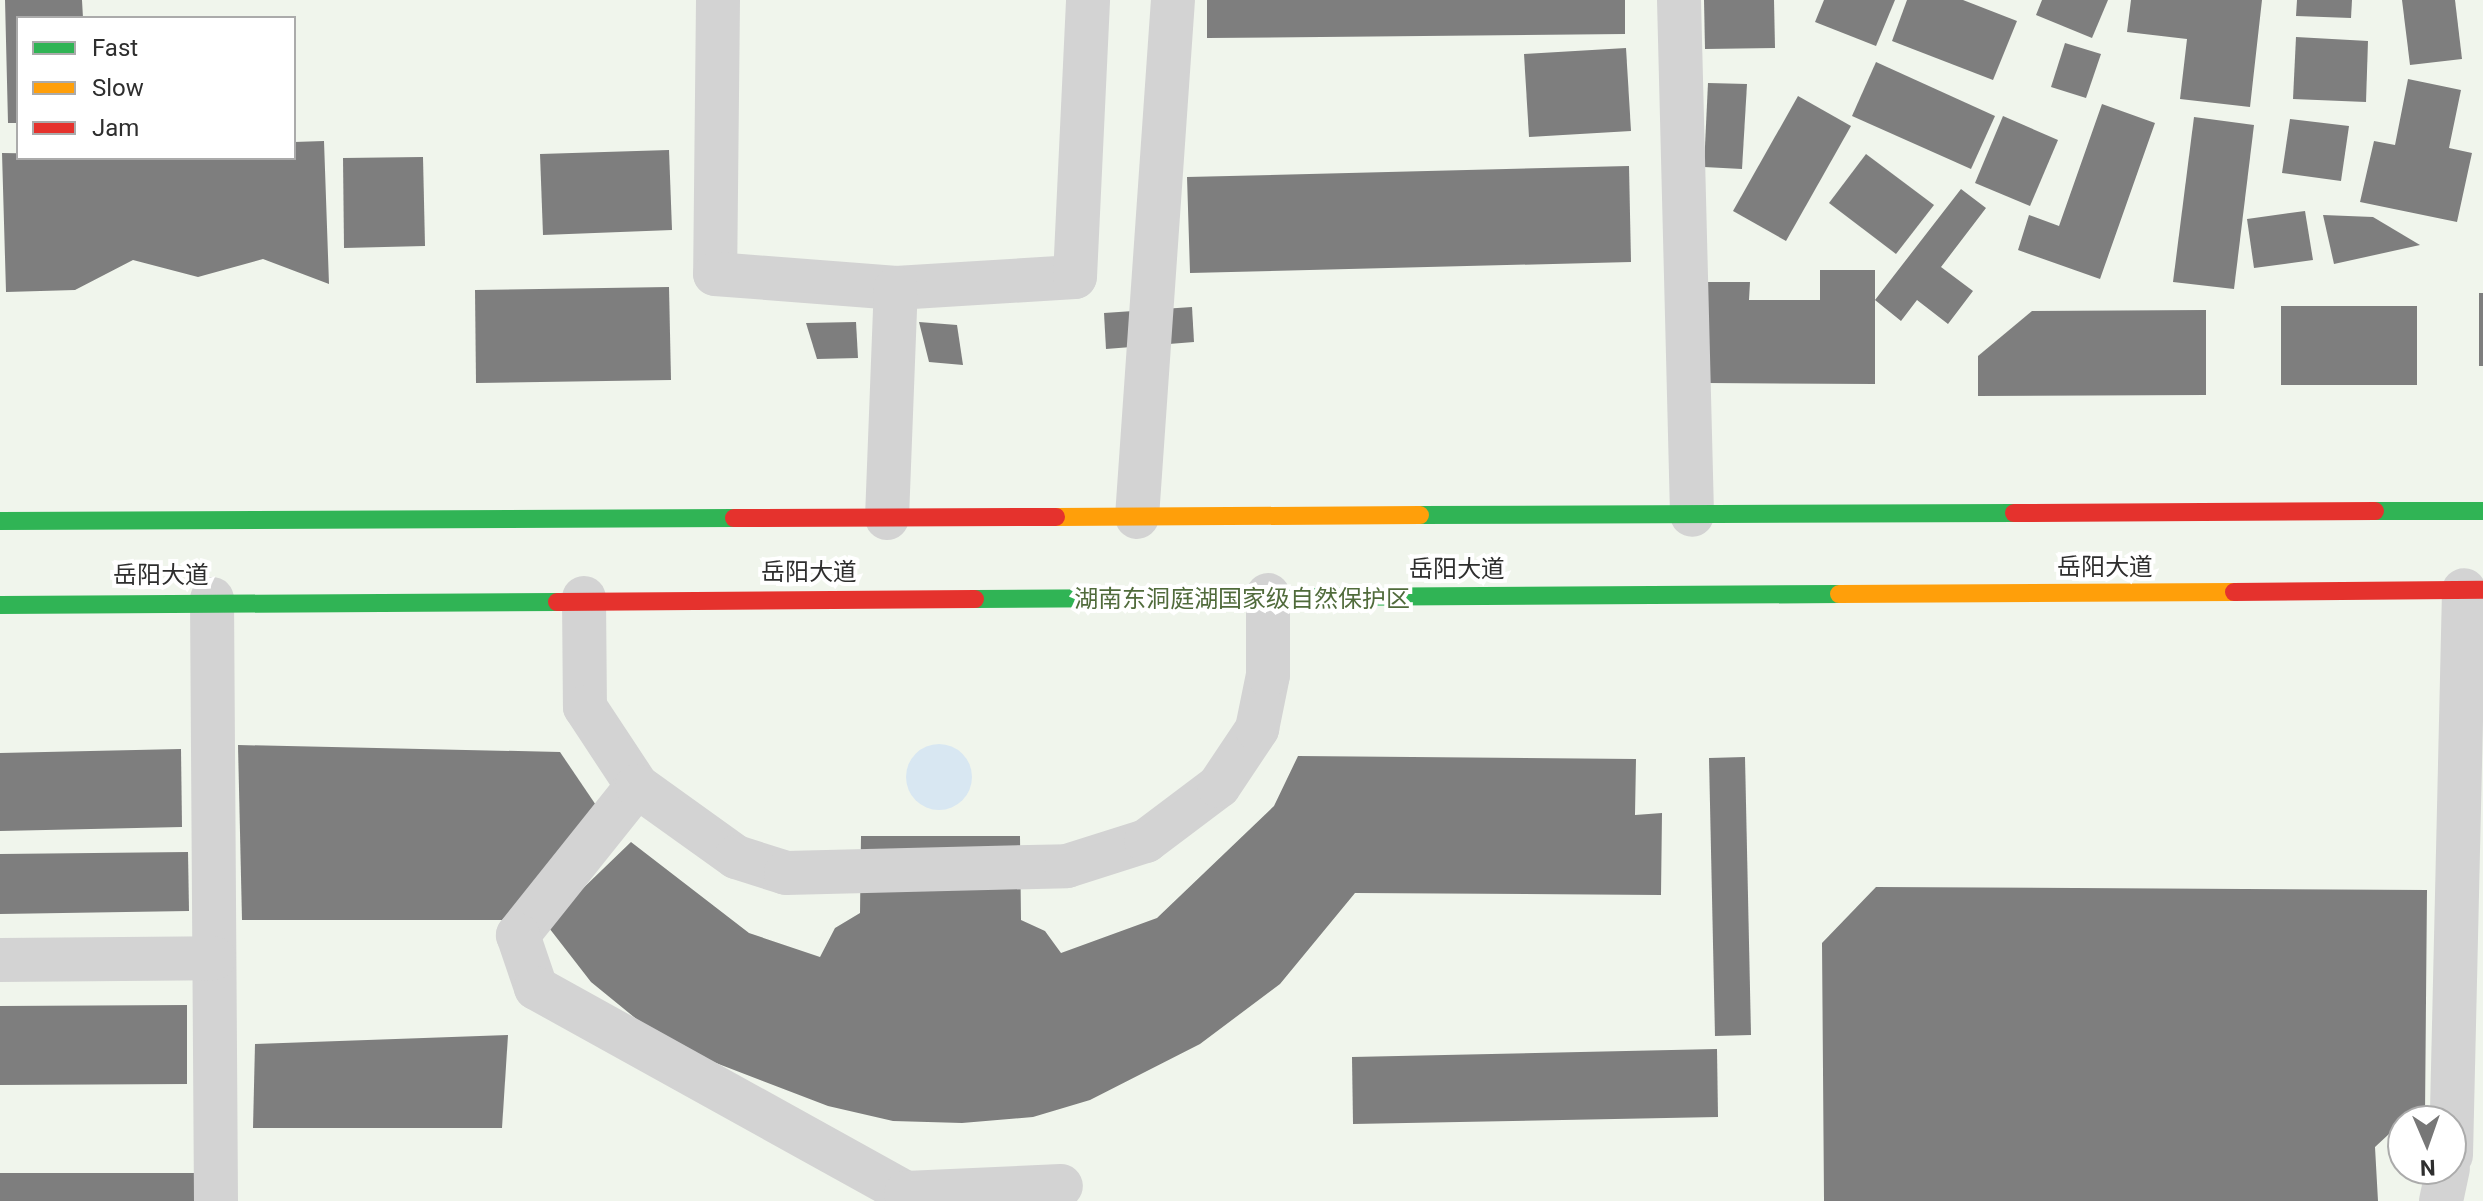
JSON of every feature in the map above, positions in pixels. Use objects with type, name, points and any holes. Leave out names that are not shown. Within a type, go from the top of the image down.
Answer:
[{"type":"main road","points":[[0,521],[2483,511]]},
{"type":"main road","name":"岳阳大道","points":[[0,605],[212,599],[2473,590]]},
{"type":"street","points":[[718,0],[715,274],[896,288],[1075,277],[1088,0]]},
{"type":"street","points":[[1137,517],[1173,0]]},
{"type":"street","points":[[1679,0],[1692,515]]},
{"type":"street","points":[[887,518],[896,288]]},
{"type":"street","points":[[2455,1105],[2470,915],[2473,590]]},
{"type":"street","points":[[584,598],[585,707],[637,786],[736,857],[786,873],[1067,866],[1146,841],[1219,786],[1257,729],[1268,675],[1268,595]]},
{"type":"street","points":[[212,599],[216,1201]]},
{"type":"street","points":[[637,786],[518,935],[536,988],[803,1142],[906,1193],[1061,1186]]},
{"type":"street","points":[[0,960],[214,958]]},
{"type":"green space","name":"湖南东洞庭湖国家级自然保护区","points":[[0,0],[2483,0],[2483,1201],[0,1201]]},
{"type":"shaded area","points":[[932,744],[946,744],[958,749],[967,758],[972,777],[970,790],[963,801],[946,810],[932,810],[920,805],[911,796],[906,784],[906,770],[911,758],[920,749]]},
{"type":"building","points":[[5,0],[82,0],[83,16],[16,16],[16,123],[8,123]]},
{"type":"building","points":[[1207,0],[1625,0],[1625,34],[1207,38]]},
{"type":"building","points":[[1704,0],[1774,0],[1775,48],[1705,49]]},
{"type":"building","points":[[1824,0],[1895,0],[1876,46],[1815,22]]},
{"type":"building","points":[[1907,0],[1963,0],[2017,21],[1993,80],[1892,41]]},
{"type":"building","points":[[2042,0],[2108,0],[2092,38],[2036,15]]},
{"type":"building","points":[[2131,0],[2262,0],[2250,107],[2180,99],[2187,39],[2127,32]]},
{"type":"building","points":[[2297,0],[2352,0],[2351,18],[2296,16]]},
{"type":"building","points":[[2402,0],[2455,0],[2462,59],[2410,65]]},
{"type":"building","points":[[2296,37],[2368,41],[2366,102],[2293,99]]},
{"type":"building","points":[[2065,43],[2101,54],[2086,98],[2051,87]]},
{"type":"building","points":[[1626,48],[1631,131],[1529,137],[1524,54]]},
{"type":"building","points":[[1876,62],[1995,116],[1971,169],[1852,116]]},
{"type":"building","points":[[2408,79],[2461,90],[2449,148],[2472,153],[2457,222],[2360,202],[2374,141],[2395,145]]},
{"type":"building","points":[[1708,83],[1747,84],[1742,169],[1704,167]]},
{"type":"building","points":[[1798,96],[1851,126],[1786,241],[1733,211]]},
{"type":"building","points":[[2102,104],[2155,123],[2100,279],[2018,250],[2029,215],[2059,226]]},
{"type":"building","points":[[2003,116],[2058,140],[2030,206],[1975,183]]},
{"type":"building","points":[[2194,117],[2254,125],[2234,289],[2173,282]]},
{"type":"building","points":[[2290,119],[2349,126],[2341,181],[2282,173]]},
{"type":"building","points":[[324,141],[329,284],[263,259],[198,277],[133,260],[75,290],[6,292],[2,153],[16,153],[16,160],[296,160],[296,142]]},
{"type":"building","points":[[669,150],[672,230],[543,235],[540,154]]},
{"type":"building","points":[[1866,154],[1934,205],[1896,254],[1829,203]]},
{"type":"building","points":[[423,157],[425,246],[344,248],[343,158]]},
{"type":"building","points":[[1629,166],[1631,262],[1190,273],[1187,177]]},
{"type":"building","points":[[1961,189],[1986,208],[1941,267],[1973,291],[1948,324],[1917,300],[1901,321],[1875,300]]},
{"type":"building","points":[[2305,211],[2313,260],[2254,268],[2247,219]]},
{"type":"building","points":[[2323,215],[2373,217],[2420,245],[2334,264]]},
{"type":"building","points":[[1820,270],[1875,270],[1875,384],[1707,383],[1708,282],[1750,282],[1749,300],[1820,300]]},
{"type":"building","points":[[669,287],[671,380],[476,383],[475,290]]},
{"type":"building","points":[[2479,293],[2483,293],[2483,366],[2479,366]]},
{"type":"building","points":[[2281,306],[2417,306],[2417,385],[2281,385]]},
{"type":"building","points":[[1192,307],[1194,342],[1106,349],[1104,313]]},
{"type":"building","points":[[2206,310],[2206,395],[1978,396],[1978,356],[2032,311]]},
{"type":"building","points":[[856,322],[858,358],[817,359],[806,323]]},
{"type":"building","points":[[919,322],[957,325],[963,365],[929,362]]},
{"type":"building","points":[[238,745],[560,752],[604,817],[507,920],[242,920]]},
{"type":"building","points":[[181,749],[182,827],[0,831],[0,753]]},
{"type":"building","points":[[1298,756],[1636,759],[1635,815],[1662,813],[1661,895],[1355,893],[1280,984],[1200,1044],[1090,1100],[1033,1117],[962,1123],[893,1121],[828,1106],[703,1058],[645,1026],[591,982],[546,924],[631,842],[749,933],[820,957],[835,928],[860,913],[861,836],[1020,836],[1021,920],[1045,931],[1061,953],[1157,918],[1274,806]]},
{"type":"building","points":[[1745,757],[1751,1035],[1715,1036],[1709,758]]},
{"type":"building","points":[[188,852],[189,911],[0,914],[0,854]]},
{"type":"building","points":[[1876,887],[2427,890],[2425,1105],[2387,1105],[2387,1136],[2375,1147],[2378,1201],[1824,1201],[1822,943]]},
{"type":"building","points":[[187,1005],[187,1084],[0,1085],[0,1006]]},
{"type":"building","points":[[508,1035],[502,1128],[253,1128],[255,1044]]},
{"type":"building","points":[[1717,1049],[1718,1117],[1353,1124],[1352,1057]]},
{"type":"building","points":[[0,1173],[197,1173],[197,1201],[0,1201]]},
{"type":"traffic: fast","points":[[2375,511],[2483,511]]},
{"type":"traffic: fast","points":[[1420,515],[2014,513]]},
{"type":"traffic: fast","points":[[0,521],[734,518]]},
{"type":"traffic: fast","points":[[975,599],[1839,594]]},
{"type":"traffic: fast","points":[[0,605],[557,602]]},
{"type":"traffic: slow","points":[[1056,517],[1420,515]]},
{"type":"traffic: slow","points":[[1839,594],[2234,592]]},
{"type":"traffic: jam","points":[[2014,513],[2375,511]]},
{"type":"traffic: jam","points":[[734,518],[1056,517]]},
{"type":"traffic: jam","points":[[2234,592],[2483,590]]},
{"type":"traffic: jam","points":[[557,602],[975,599]]}]
